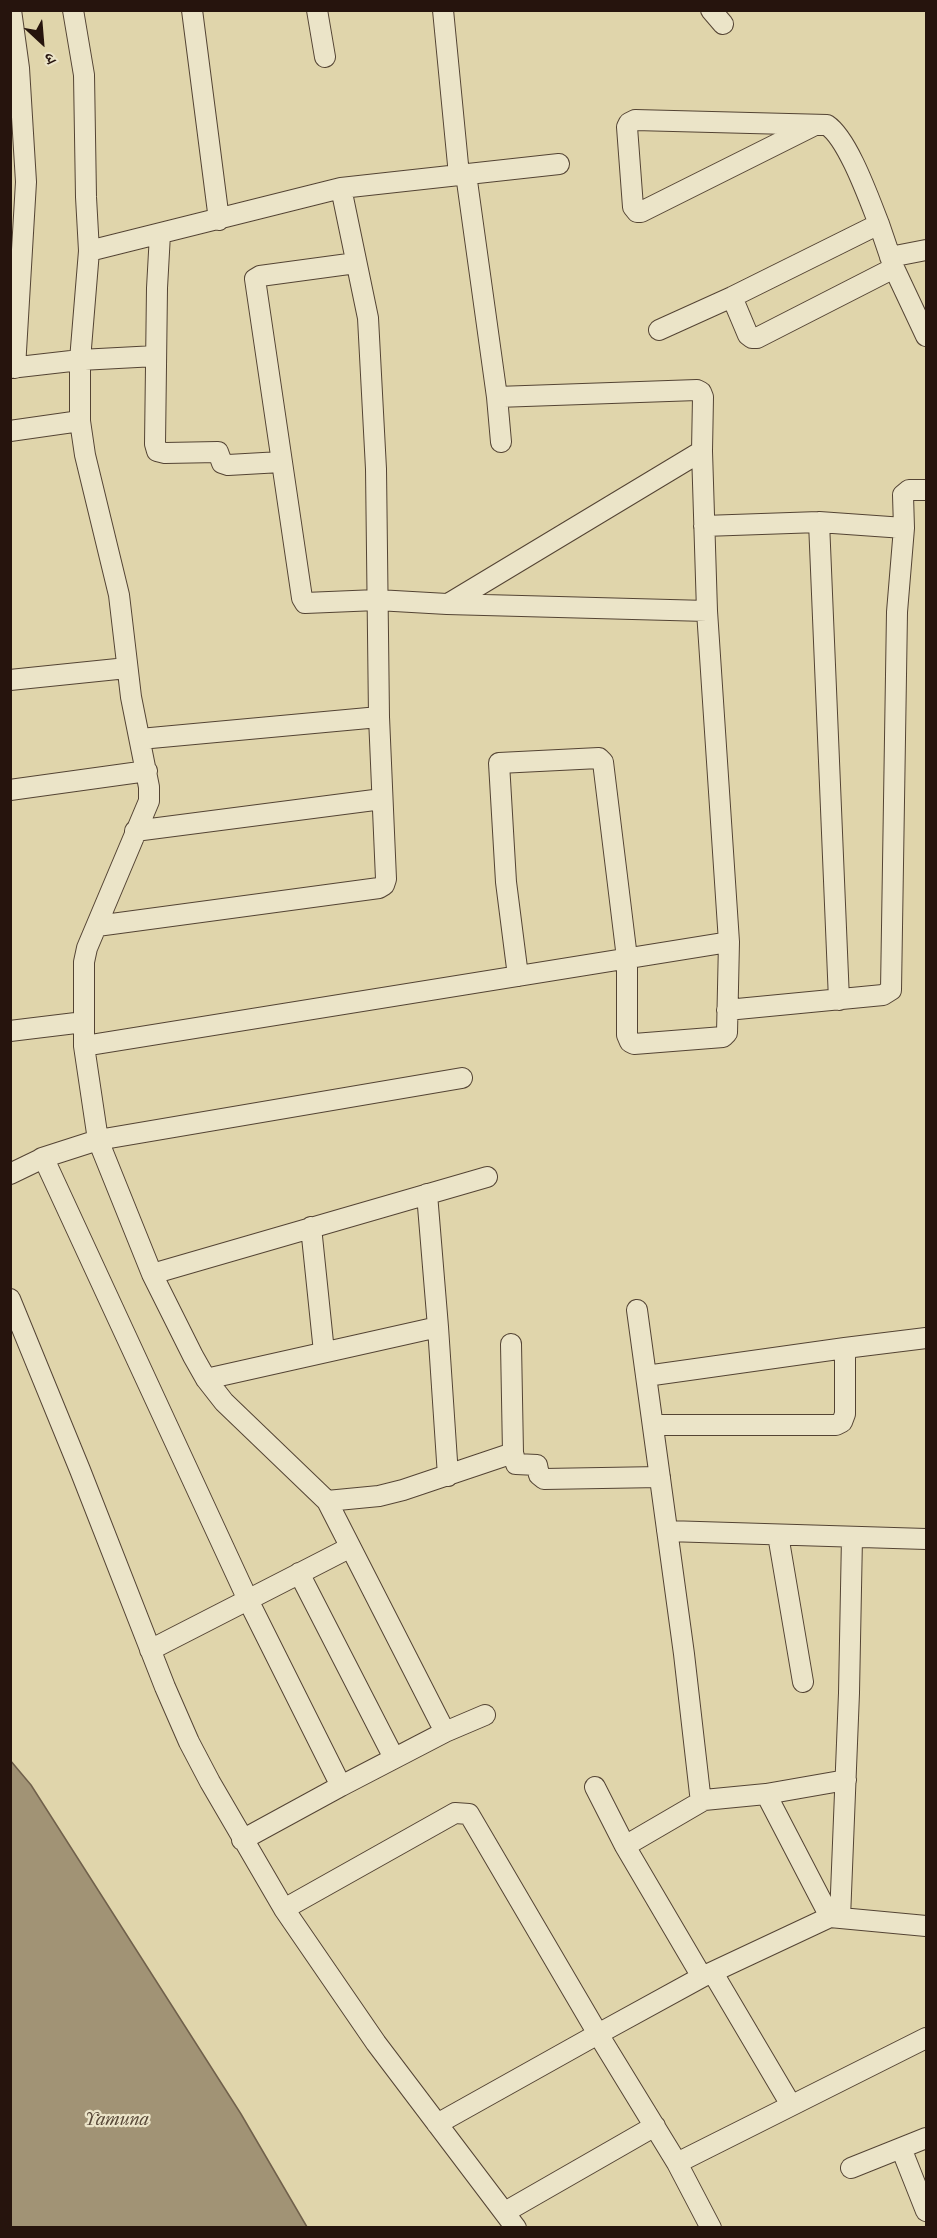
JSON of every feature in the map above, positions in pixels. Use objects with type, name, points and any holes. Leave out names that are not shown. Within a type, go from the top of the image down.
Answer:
[{"type":"street","points":[[73,10],[84,75],[89,252],[80,360],[80,422],[85,455],[119,595],[131,697],[147,771],[149,801],[87,948],[84,962],[84,1046],[98,1140],[152,1274],[206,1379],[243,1422],[327,1501],[445,1732]]},
{"type":"street","points":[[192,10],[219,220]]},
{"type":"street","points":[[317,10],[325,57]]},
{"type":"street","points":[[443,10],[463,174],[497,397],[501,442]]},
{"type":"street","points":[[11,11],[19,68],[13,368],[80,360],[156,357]]},
{"type":"street","points":[[815,124],[642,212],[637,212],[633,207],[627,127],[634,120],[815,124],[827,125],[835,130],[854,165],[892,262],[927,336]]},
{"type":"street","points":[[89,252],[341,188],[559,164]]},
{"type":"street","points":[[97,926],[380,888],[386,879],[376,600],[376,469],[368,318],[341,188]]},
{"type":"street","points":[[659,330],[732,297],[879,224]]},
{"type":"street","points":[[160,234],[156,357],[155,444],[157,451],[165,453],[218,452],[222,463],[228,465],[282,462]]},
{"type":"street","points":[[732,297],[748,335],[757,338],[892,262],[927,250]]},
{"type":"street","points":[[356,263],[260,276],[255,279],[302,598],[305,603],[376,600],[707,611]]},
{"type":"street","points":[[497,397],[697,390],[703,397],[702,451],[707,611],[729,942],[727,1033],[723,1037],[634,1044],[630,1042],[627,1035],[627,958],[601,759],[501,762],[498,765],[506,882],[518,976]]},
{"type":"street","points":[[10,431],[80,422]]},
{"type":"street","points":[[447,604],[702,451]]},
{"type":"street","points":[[727,1010],[883,995],[888,993],[892,986],[897,612],[904,528],[903,495],[909,490],[927,490]]},
{"type":"street","points":[[704,526],[819,522],[904,528]]},
{"type":"street","points":[[819,522],[839,1000]]},
{"type":"street","points":[[10,680],[127,669]]},
{"type":"street","points":[[140,739],[379,717]]},
{"type":"street","points":[[10,790],[147,771]]},
{"type":"street","points":[[135,831],[382,799]]},
{"type":"street","points":[[84,1046],[729,942]]},
{"type":"street","points":[[10,1031],[84,1022]]},
{"type":"street","points":[[10,1174],[42,1158],[98,1140],[462,1078]]},
{"type":"street","points":[[42,1158],[248,1600],[341,1786]]},
{"type":"street","points":[[152,1274],[487,1177]]},
{"type":"street","points":[[427,1194],[448,1476]]},
{"type":"street","points":[[311,1227],[324,1352]]},
{"type":"street","points":[[10,1299],[17,1330],[189,1742],[242,1840],[284,1909],[376,2043],[511,2220],[655,2126]]},
{"type":"street","points":[[637,1310],[700,1794],[704,1800]]},
{"type":"street","points":[[206,1379],[438,1326]]},
{"type":"street","points":[[646,1376],[845,1347],[927,1338]]},
{"type":"street","points":[[511,1344],[513,1453],[516,1464],[537,1466],[540,1476],[544,1479],[660,1477]]},
{"type":"street","points":[[653,1425],[836,1425],[842,1422],[845,1414],[845,1347]]},
{"type":"street","points":[[327,1501],[379,1496],[448,1476],[513,1453]]},
{"type":"street","points":[[667,1531],[927,1539]]},
{"type":"street","points":[[778,1535],[803,1682]]},
{"type":"street","points":[[835,1918],[846,1780],[852,1537]]},
{"type":"street","points":[[150,1650],[349,1548]]},
{"type":"street","points":[[299,1573],[394,1758]]},
{"type":"street","points":[[242,1840],[394,1758],[485,1715]]},
{"type":"street","points":[[625,1846],[704,1800],[766,1794],[846,1780]]},
{"type":"street","points":[[596,1787],[625,1846],[791,2105]]},
{"type":"street","points":[[766,1794],[835,1918]]},
{"type":"street","points":[[284,1909],[455,1813],[469,1814],[597,2034],[677,2163],[711,2228]]},
{"type":"street","points":[[437,2124],[707,1975],[835,1918],[927,1926]]},
{"type":"street","points":[[677,2163],[927,2038]]},
{"type":"street","points":[[851,2168],[927,2138]]},
{"type":"street","points":[[902,2148],[927,2211]]},
{"type":"water","name":"Yamuna","points":[[10,1760],[31,1785],[241,2114],[307,2227],[11,2227]]}]
